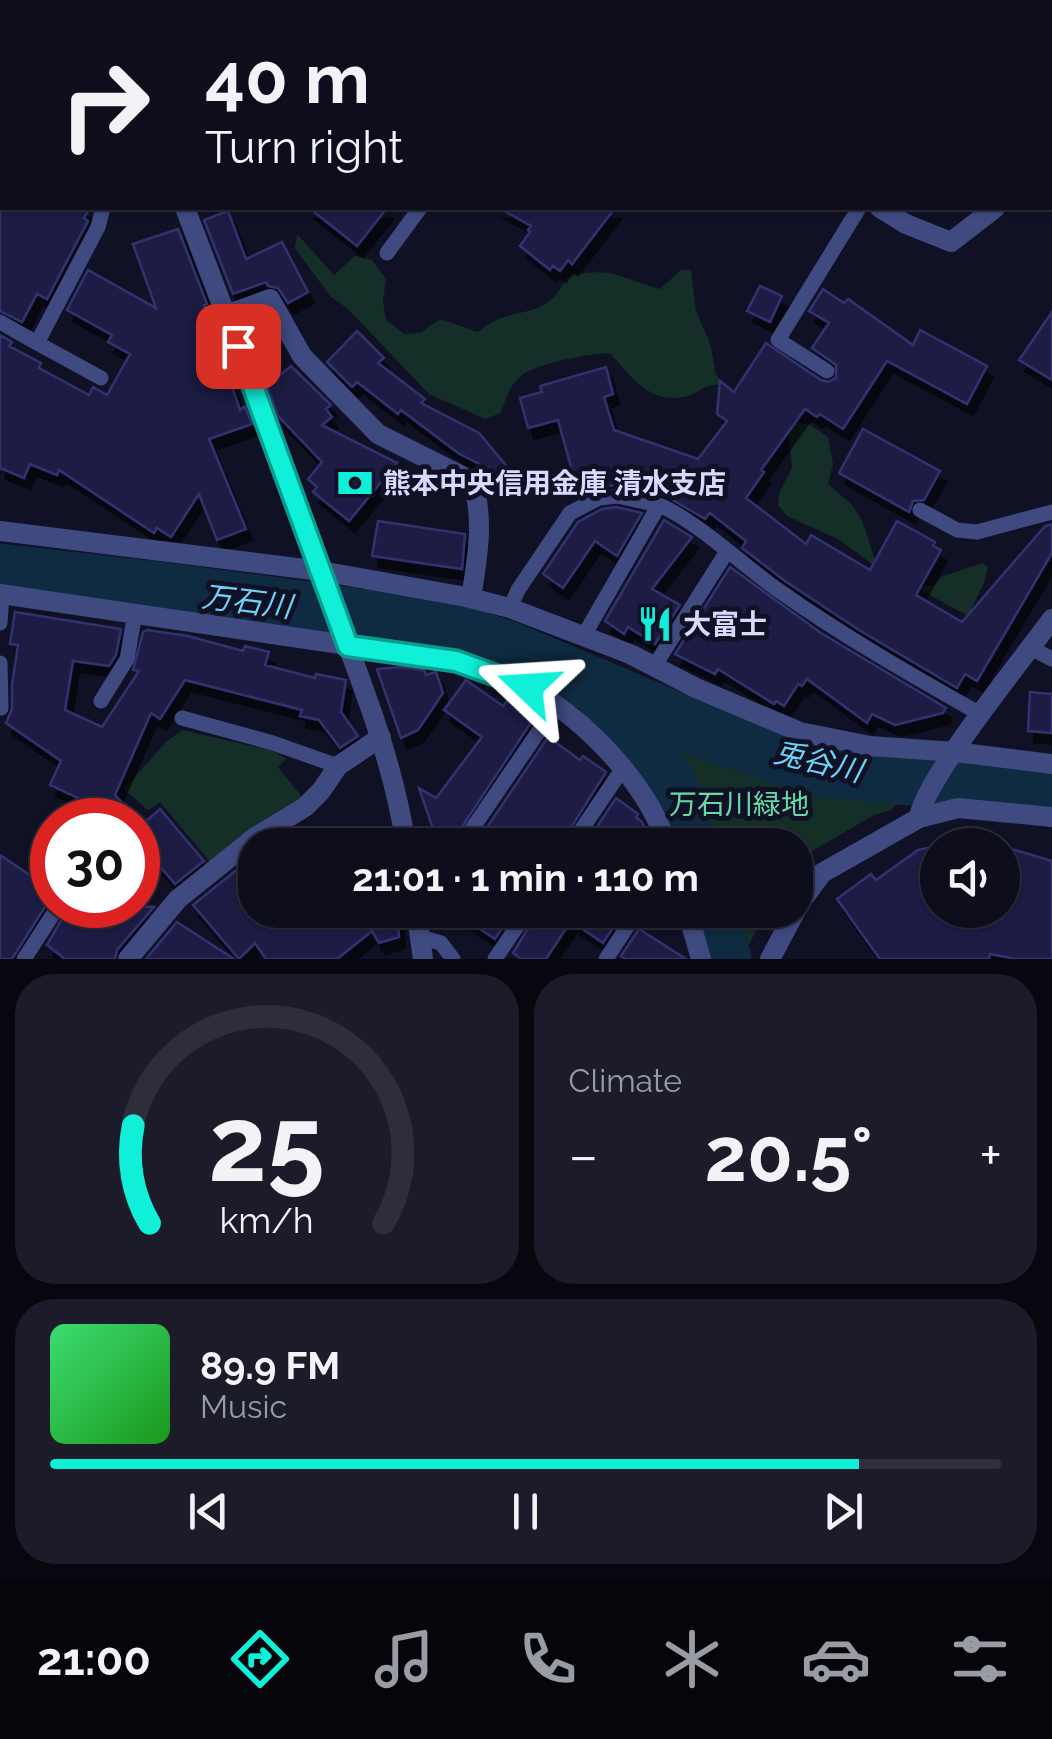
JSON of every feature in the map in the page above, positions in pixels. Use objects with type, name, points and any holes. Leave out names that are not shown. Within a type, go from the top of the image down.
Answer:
[{"type":"street","points":[[186,210],[381,737],[398,790],[404,828]]},
{"type":"street","points":[[883,210],[951,242],[992,210]]},
{"type":"street","points":[[226,315],[270,299],[302,356],[378,434],[472,482],[478,500],[478,559],[471,598]]},
{"type":"street","points":[[0,531],[471,598],[510,608],[655,665],[696,688],[800,732],[949,761],[1052,764]]},
{"type":"street","points":[[1,594],[346,640],[456,661],[528,687],[556,706],[634,778],[662,828]]},
{"type":"street","points":[[919,818],[926,795],[1052,619]]},
{"type":"street","points":[[128,959],[178,899],[254,838],[304,807],[338,766],[381,737]]},
{"type":"street","points":[[770,959],[822,873],[919,818],[958,808],[1052,818]]},
{"type":"street","points":[[419,928],[423,959]]},
{"type":"street","points":[[692,928],[701,959]]},
{"type":"lane","points":[[37,343],[103,210]]},
{"type":"lane","points":[[387,253],[419,210]]},
{"type":"lane","points":[[827,372],[778,340],[858,210]]},
{"type":"lane","points":[[0,322],[101,378]]},
{"type":"lane","points":[[510,608],[570,513],[599,498],[616,496],[659,505],[809,610],[982,715]]},
{"type":"lane","points":[[584,637],[659,505]]},
{"type":"lane","points":[[920,510],[957,530],[978,532],[1052,512]]},
{"type":"lane","points":[[655,665],[726,553]]},
{"type":"lane","points":[[0,623],[1,594]]},
{"type":"lane","points":[[101,702],[127,658],[135,613]]},
{"type":"lane","points":[[1030,648],[1052,659]]},
{"type":"lane","points":[[0,663],[1,708]]},
{"type":"lane","points":[[473,828],[556,706]]},
{"type":"lane","points":[[182,718],[338,766]]},
{"type":"lane","points":[[583,828],[623,768]]},
{"type":"lane","points":[[24,959],[44,928]]},
{"type":"lane","points":[[495,959],[516,928]]},
{"type":"lane","points":[[606,959],[626,928]]},
{"type":"lane","points":[[420,937],[441,943],[453,959]]},
{"type":"green space","points":[[297,234],[334,275],[355,256],[372,260],[386,279],[386,320],[404,334],[420,333],[440,319],[478,332],[492,322],[548,302],[567,277],[595,272],[615,274],[660,289],[681,270],[691,270],[696,311],[722,384],[684,397],[660,396],[641,386],[610,353],[590,355],[555,362],[520,376],[501,413],[485,419],[429,394],[347,308],[330,296],[295,248]]},
{"type":"green space","points":[[794,422],[809,424],[828,437],[833,464],[828,484],[852,505],[862,520],[875,560],[919,586],[933,586],[941,577],[982,563],[988,566],[972,607],[976,620],[872,564],[838,539],[787,516],[778,505],[779,493],[792,468],[789,435]]},
{"type":"green space","name":"万石川緑地","points":[[644,717],[808,786],[894,796],[899,801],[891,810],[874,815],[813,851],[813,828],[701,828],[684,782],[641,721]]},
{"type":"green space","points":[[182,730],[274,751],[286,759],[278,767],[302,797],[259,828],[238,828],[238,843],[211,863],[160,798],[134,798],[124,789]]},
{"type":"green space","points":[[729,928],[757,928],[748,947],[736,952]]},
{"type":"building","points":[[0,210],[89,210],[84,218],[88,221],[47,299],[37,294],[22,322],[0,311]]},
{"type":"building","points":[[312,210],[385,210],[357,246]]},
{"type":"building","points":[[503,210],[613,210],[572,264],[568,260],[560,271],[553,266],[550,270],[520,246],[531,226]]},
{"type":"building","points":[[228,211],[246,259],[282,242],[308,292],[288,303],[278,288],[266,282],[233,294],[204,220]]},
{"type":"building","points":[[178,229],[207,304],[204,305],[240,410],[245,406],[252,424],[209,439],[246,529],[217,540],[199,494],[171,537],[157,528],[154,533],[59,470],[57,475],[30,464],[24,478],[0,468],[0,335],[12,342],[9,346],[41,363],[39,368],[89,395],[93,387],[107,395],[130,354],[108,342],[112,335],[67,310],[88,270],[156,308],[133,244]]},
{"type":"building","points":[[760,286],[782,296],[770,322],[747,311]]},
{"type":"building","points":[[823,289],[844,303],[848,299],[913,345],[920,330],[987,366],[967,404],[887,361],[843,429],[805,409],[746,498],[806,544],[811,535],[870,570],[897,521],[935,542],[933,546],[941,550],[916,595],[962,622],[1045,526],[1052,524],[1052,553],[977,681],[965,674],[957,688],[859,630],[742,548],[746,541],[710,513],[705,519],[664,495],[619,485],[597,487],[579,496],[558,420],[528,428],[520,398],[542,392],[540,386],[606,367],[613,394],[604,397],[614,430],[698,459],[727,421],[717,414],[720,381],[734,392],[766,343],[821,380],[836,378],[836,365],[812,348],[829,323],[809,311]]},
{"type":"building","points":[[1052,312],[1052,380],[1019,360]]},
{"type":"building","points":[[357,331],[384,358],[378,363],[425,399],[421,403],[479,433],[524,487],[458,453],[357,382],[352,387],[327,362]]},
{"type":"building","points":[[291,366],[331,405],[326,409],[332,417],[322,425],[397,463],[349,521],[313,492],[317,487],[308,479],[322,462],[278,416],[267,386]]},
{"type":"building","points":[[863,429],[940,471],[924,500],[913,501],[909,512],[839,473]]},
{"type":"building","points":[[616,507],[642,513],[617,556],[595,541],[563,588],[543,574],[578,522],[602,509]]},
{"type":"building","points":[[664,520],[692,537],[652,589],[680,605],[655,644],[628,627],[624,634],[605,621]]},
{"type":"building","points":[[378,521],[465,534],[462,569],[372,556]]},
{"type":"building","points":[[730,567],[821,633],[946,708],[943,713],[895,725],[872,714],[867,723],[807,679],[802,686],[798,684],[784,706],[776,701],[774,704],[718,669],[715,674],[675,654]]},
{"type":"building","points":[[15,612],[121,629],[116,655],[109,666],[73,661],[65,710],[102,727],[139,671],[133,670],[143,632],[147,630],[243,651],[245,646],[269,652],[265,665],[315,678],[316,674],[346,680],[341,712],[358,736],[340,748],[319,720],[300,716],[302,710],[185,680],[160,719],[151,713],[115,795],[118,798],[78,798],[50,785],[61,761],[6,723],[12,709],[18,645],[10,644]]},
{"type":"building","points":[[377,669],[424,670],[426,675],[436,672],[443,693],[418,730],[401,738]]},
{"type":"building","points":[[466,680],[503,706],[508,700],[534,718],[461,828],[432,826],[419,788],[436,798],[482,737],[444,710]]},
{"type":"building","points":[[1030,692],[1052,694],[1052,733],[1028,731]]},
{"type":"building","points":[[548,737],[580,760],[583,756],[606,772],[571,828],[486,828]]},
{"type":"building","points":[[616,798],[638,814],[636,817],[645,828],[596,828]]},
{"type":"building","points":[[160,809],[204,861],[175,884],[160,867]]},
{"type":"building","points":[[918,850],[920,928],[1020,928],[1020,851],[1052,861],[1052,959],[990,954],[989,959],[880,959],[837,899],[871,874],[876,880]]},
{"type":"building","points":[[0,855],[30,875],[32,928],[12,959],[0,959]]},
{"type":"building","points":[[238,869],[238,928],[398,928],[399,937],[379,943],[372,931],[337,959],[266,959],[255,943],[239,959],[193,905]]},
{"type":"building","points":[[177,922],[234,959],[146,959]]},
{"type":"building","points":[[57,928],[136,928],[117,950],[115,959],[65,959],[47,945]]},
{"type":"building","points":[[479,928],[502,928],[495,939]]},
{"type":"building","points":[[528,928],[566,928],[546,959],[521,959],[513,953]]},
{"type":"building","points":[[581,928],[613,928],[603,943]]},
{"type":"building","points":[[639,929],[686,959],[625,959],[621,956]]},
{"type":"waterway","name":"万石川","points":[[0,571],[442,627],[507,648],[705,732],[825,770],[1052,792]]},
{"type":"waterway","name":"万石川","points":[[600,691],[629,724],[670,786],[684,828]]},
{"type":"waterway","name":"万石川","points":[[715,928],[724,959]]},
{"type":"place","name":"熊本中央信用金庫 清水支店","points":[[355,483]]},
{"type":"place","name":"大富士","points":[[655,624]]},
{"type":"route","points":[[238,346],[348,646],[456,661],[528,687]]},
{"type":"water label","name":"兎谷川","points":[[818,762]]}]
